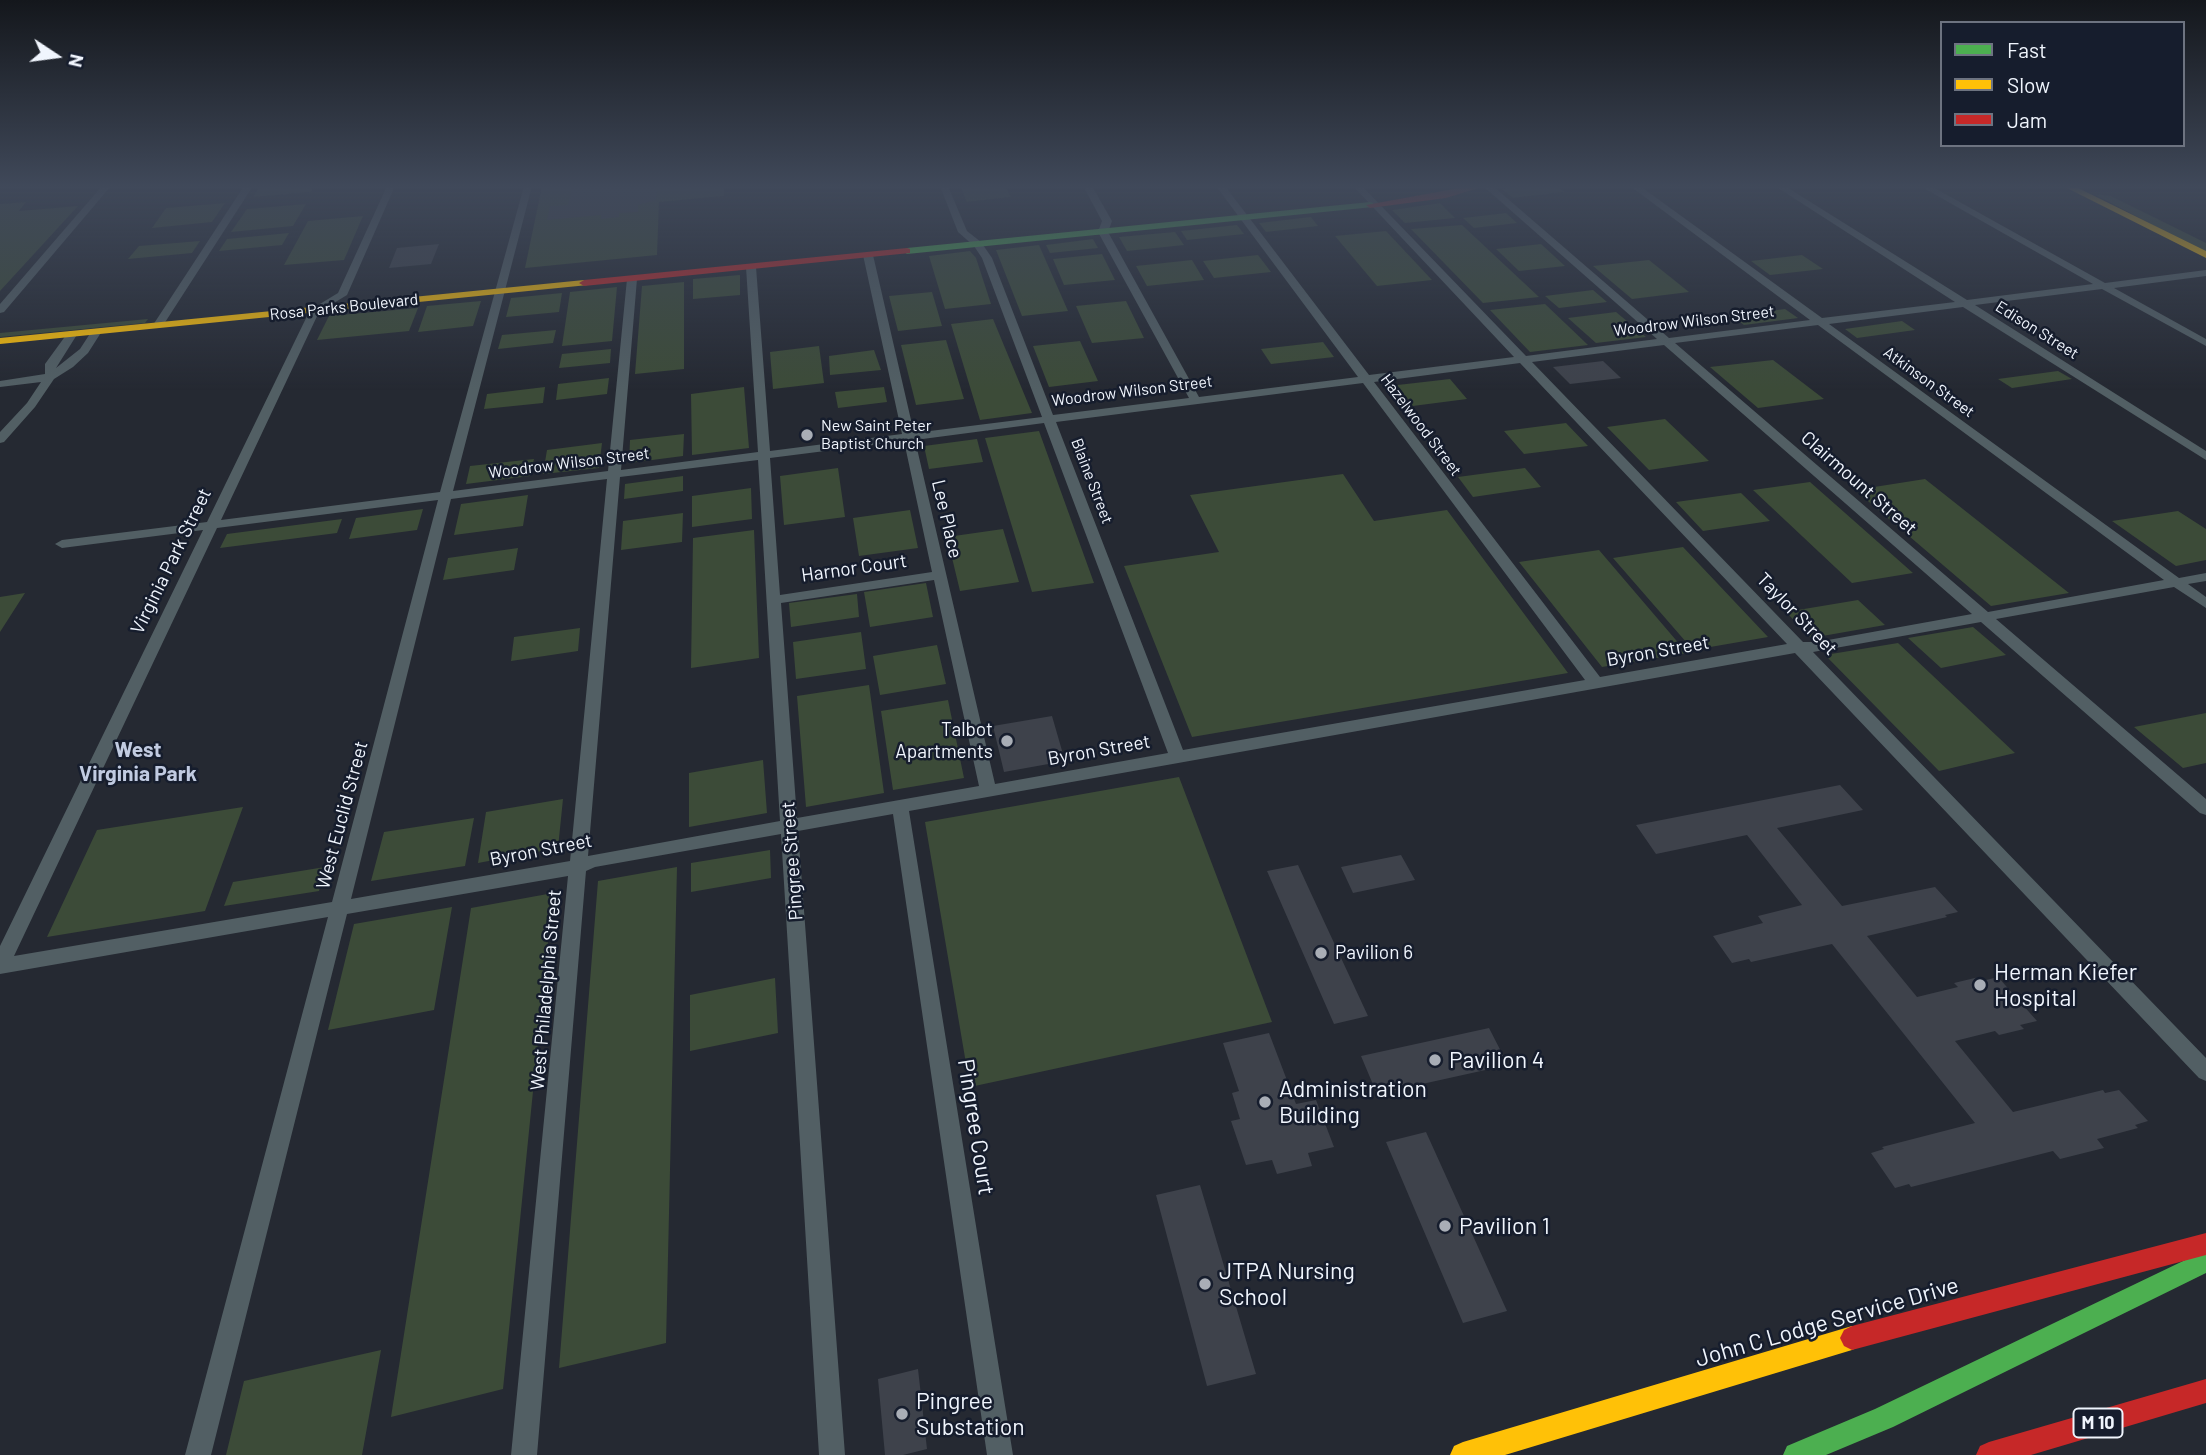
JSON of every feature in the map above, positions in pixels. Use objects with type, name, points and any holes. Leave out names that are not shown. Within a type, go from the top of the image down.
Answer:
[{"type":"main road","name":"Rosa Parks Boulevard","points":[[0,329],[315,310],[503,286],[830,254]]},
{"type":"main road","name":"Rosa Parks Boulevard","points":[[0,341],[97,331],[162,319],[342,295],[632,279],[876,254]]},
{"type":"main road","name":"John C Lodge Service Drive","points":[[1463,1455],[1668,1390],[2068,1277],[2206,1244]]},
{"type":"main road","points":[[1796,1455],[1884,1418],[2206,1261]]},
{"type":"main road","name":"M 10","points":[[1989,1455],[2206,1391]]},
{"type":"street","points":[[0,310],[48,254]]},
{"type":"street","points":[[162,319],[205,254]]},
{"type":"street","points":[[315,310],[342,295],[360,254]]},
{"type":"street","name":"West Euclid Street","points":[[198,1455],[511,254]]},
{"type":"street","name":"Blaine Street","points":[[984,254],[1178,757]]},
{"type":"street","points":[[1119,254],[1196,401]]},
{"type":"street","name":"Hazelwood Street","points":[[1272,254],[1596,683]]},
{"type":"street","name":"Taylor Street","points":[[1421,254],[2206,1072]]},
{"type":"street","name":"Clairmount Street","points":[[1565,254],[2206,809]]},
{"type":"street","name":"Atkinson Street","points":[[1727,254],[2206,604]]},
{"type":"street","name":"Edison Street","points":[[1887,254],[2206,456]]},
{"type":"street","points":[[2046,254],[2206,343]]},
{"type":"street","name":"Lee Place","points":[[868,255],[988,791]]},
{"type":"street","name":"Pingree Street","points":[[751,267],[832,1455]]},
{"type":"street","name":"Woodrow Wilson Street","points":[[62,544],[2206,273]]},
{"type":"street","name":"West Philadelphia Street","points":[[524,1455],[632,279]]},
{"type":"street","name":"Virginia Park Street","points":[[0,965],[315,310]]},
{"type":"street","points":[[0,384],[50,377],[84,351],[97,331]]},
{"type":"street","points":[[0,439],[31,405],[50,377],[51,364],[73,333]]},
{"type":"street","name":"Harnor Court","points":[[774,600],[940,575]]},
{"type":"street","name":"Byron Street","points":[[0,965],[578,867],[593,861],[900,806],[2206,577]]},
{"type":"street","name":"Pingree Court","points":[[900,806],[1000,1455]]},
{"type":"green space","points":[[0,254],[34,254],[0,291]]},
{"type":"green space","points":[[132,254],[182,254],[128,259]]},
{"type":"green space","points":[[290,254],[347,254],[344,260],[284,265]]},
{"type":"green space","points":[[528,254],[657,254],[657,255],[525,268]]},
{"type":"green space","points":[[972,254],[991,304],[945,309],[929,256]]},
{"type":"green space","points":[[998,254],[1043,254],[1068,311],[1022,316]]},
{"type":"green space","points":[[1102,254],[1115,280],[1064,285],[1053,259]]},
{"type":"green space","points":[[1350,254],[1407,254],[1432,280],[1377,286]]},
{"type":"green space","points":[[1435,254],[1493,254],[1539,297],[1483,303]]},
{"type":"green space","points":[[1501,254],[1552,254],[1565,266],[1519,271]]},
{"type":"green space","points":[[1258,255],[1271,272],[1214,278],[1203,261]]},
{"type":"green space","points":[[1802,255],[1823,269],[1770,275],[1751,261]]},
{"type":"green space","points":[[1192,260],[1204,280],[1147,286],[1136,266]]},
{"type":"green space","points":[[1649,260],[1689,292],[1632,299],[1593,266]]},
{"type":"green space","points":[[740,275],[740,295],[693,299],[693,279]]},
{"type":"green space","points":[[684,282],[684,369],[635,374],[642,286]]},
{"type":"green space","points":[[617,287],[612,341],[562,346],[570,292]]},
{"type":"green space","points":[[1593,290],[1607,302],[1559,308],[1545,296]]},
{"type":"green space","points":[[932,292],[942,326],[898,331],[889,296]]},
{"type":"green space","points":[[562,293],[559,312],[506,317],[511,298]]},
{"type":"green space","points":[[481,301],[473,326],[418,332],[427,306]]},
{"type":"green space","points":[[1126,301],[1144,338],[1092,343],[1076,306]]},
{"type":"green space","points":[[1545,304],[1588,345],[1530,352],[1490,310]]},
{"type":"green space","points":[[418,308],[409,331],[317,340],[329,316]]},
{"type":"green space","points":[[1785,309],[1798,318],[1744,325],[1732,316]]},
{"type":"green space","points":[[1616,312],[1646,337],[1596,343],[1568,318]]},
{"type":"green space","points":[[148,319],[145,323],[0,337],[0,333]]},
{"type":"green space","points":[[993,319],[1032,413],[980,420],[951,324]]},
{"type":"green space","points":[[1902,321],[1915,330],[1857,338],[1845,329]]},
{"type":"green space","points":[[556,330],[553,343],[498,349],[502,335]]},
{"type":"green space","points":[[946,340],[964,399],[916,405],[901,345]]},
{"type":"green space","points":[[1080,341],[1098,381],[1049,387],[1033,346]]},
{"type":"green space","points":[[1323,342],[1334,357],[1271,364],[1261,349]]},
{"type":"green space","points":[[819,346],[824,383],[773,389],[770,352]]},
{"type":"green space","points":[[611,349],[610,363],[559,368],[562,354]]},
{"type":"green space","points":[[874,350],[881,370],[830,375],[829,356]]},
{"type":"green space","points":[[1773,360],[1824,399],[1758,408],[1710,367]]},
{"type":"green space","points":[[2058,371],[2072,379],[2012,388],[1998,379]]},
{"type":"green space","points":[[609,378],[607,394],[556,400],[558,384]]},
{"type":"green space","points":[[1450,379],[1467,399],[1405,407],[1389,386]]},
{"type":"green space","points":[[545,387],[543,403],[484,409],[487,394]]},
{"type":"green space","points":[[744,387],[749,448],[692,455],[691,394]]},
{"type":"green space","points":[[884,387],[887,402],[838,408],[835,392]]},
{"type":"green space","points":[[1665,419],[1709,461],[1649,470],[1607,427]]},
{"type":"green space","points":[[1566,423],[1588,446],[1524,454],[1504,431]]},
{"type":"green space","points":[[1039,431],[1094,583],[1032,592],[985,438]]},
{"type":"green space","points":[[684,434],[683,456],[629,463],[630,440]]},
{"type":"green space","points":[[977,439],[983,462],[929,469],[924,446]]},
{"type":"green space","points":[[602,443],[599,468],[543,474],[547,450]]},
{"type":"green space","points":[[534,459],[530,476],[466,484],[470,466]]},
{"type":"green space","points":[[838,468],[845,517],[784,525],[780,476]]},
{"type":"green space","points":[[1525,468],[1541,487],[1473,497],[1458,477]]},
{"type":"green space","points":[[1343,474],[1374,521],[1447,510],[1568,673],[1192,737],[1124,566],[1219,552],[1190,495]]},
{"type":"green space","points":[[683,476],[683,491],[624,499],[625,484]]},
{"type":"green space","points":[[1925,479],[2069,593],[1991,606],[1855,490]]},
{"type":"green space","points":[[1810,482],[1913,573],[1852,583],[1753,490]]},
{"type":"green space","points":[[751,488],[752,519],[692,527],[692,496]]},
{"type":"green space","points":[[1741,493],[1770,521],[1703,531],[1676,502]]},
{"type":"green space","points":[[528,495],[523,526],[454,535],[461,504]]},
{"type":"green space","points":[[423,509],[417,530],[349,539],[356,518]]},
{"type":"green space","points":[[910,510],[918,548],[859,556],[853,518]]},
{"type":"green space","points":[[2178,511],[2206,529],[2206,560],[2176,566],[2112,521]]},
{"type":"green space","points":[[683,513],[682,542],[621,550],[623,521]]},
{"type":"green space","points":[[342,519],[337,533],[220,548],[227,534]]},
{"type":"green space","points":[[1003,529],[1019,582],[960,591],[947,537]]},
{"type":"green space","points":[[754,530],[759,658],[691,668],[693,538]]},
{"type":"green space","points":[[1683,547],[1768,637],[1693,650],[1613,558]]},
{"type":"green space","points":[[518,548],[514,570],[443,580],[448,558]]},
{"type":"green space","points":[[1599,550],[1687,653],[1602,667],[1519,562]]},
{"type":"green space","points":[[926,583],[933,617],[870,627],[864,592]]},
{"type":"green space","points":[[25,593],[0,632],[0,597]]},
{"type":"green space","points":[[857,594],[859,617],[791,627],[789,603]]},
{"type":"green space","points":[[1858,600],[1885,625],[1811,638],[1786,612]]},
{"type":"green space","points":[[1973,627],[2006,655],[1941,668],[1908,638]]},
{"type":"green space","points":[[580,628],[578,651],[511,661],[514,637]]},
{"type":"green space","points":[[861,632],[866,669],[796,679],[793,642]]},
{"type":"green space","points":[[1898,643],[2015,753],[1939,771],[1825,655]]},
{"type":"green space","points":[[937,645],[946,684],[880,695],[873,656]]},
{"type":"green space","points":[[869,685],[884,793],[806,807],[797,696]]},
{"type":"green space","points":[[948,700],[964,778],[893,790],[881,711]]},
{"type":"green space","points":[[2206,713],[2206,763],[2183,768],[2134,727]]},
{"type":"green space","points":[[763,760],[767,813],[689,827],[689,773]]},
{"type":"green space","points":[[1179,777],[1272,1022],[970,1087],[925,822]]},
{"type":"green space","points":[[563,799],[558,848],[478,863],[486,812]]},
{"type":"green space","points":[[243,807],[205,911],[47,937],[97,830]]},
{"type":"green space","points":[[474,818],[465,866],[371,881],[384,832]]},
{"type":"green space","points":[[770,850],[771,878],[691,892],[691,863]]},
{"type":"green space","points":[[325,867],[319,891],[224,906],[233,882]]},
{"type":"green space","points":[[677,867],[666,1343],[559,1368],[598,881]]},
{"type":"green space","points":[[553,893],[503,1389],[391,1417],[471,908]]},
{"type":"green space","points":[[452,907],[434,1010],[328,1030],[354,924]]},
{"type":"green space","points":[[775,978],[778,1033],[690,1051],[690,995]]},
{"type":"green space","points":[[381,1350],[362,1455],[226,1455],[244,1381]]},
{"type":"building","points":[[395,254],[435,254],[431,264],[389,268]]},
{"type":"building","points":[[1603,361],[1621,378],[1570,384],[1553,367]]},
{"type":"building","name":"Talbot Apartments","points":[[1052,716],[1065,761],[1004,772],[993,726]]},
{"type":"building","name":"Herman Kiefer Hospital","points":[[1840,785],[1863,810],[1777,828],[1842,906],[1935,887],[1958,912],[1867,936],[1917,997],[1958,987],[1954,983],[1979,977],[1982,981],[1998,977],[2037,1021],[2020,1025],[2024,1029],[1999,1035],[1995,1031],[1955,1041],[2013,1112],[2103,1090],[2105,1093],[2119,1090],[2148,1121],[2135,1125],[2138,1128],[2097,1139],[2104,1148],[2060,1159],[2053,1151],[1911,1187],[1909,1184],[1895,1188],[1871,1153],[1884,1149],[1882,1147],[1975,1123],[1832,944],[1751,962],[1749,959],[1732,963],[1713,936],[1763,923],[1758,916],[1802,905],[1747,835],[1656,854],[1636,825]]},
{"type":"building","points":[[1401,855],[1415,880],[1353,893],[1341,867]]},
{"type":"building","name":"Pavilion 6","points":[[1298,865],[1368,1016],[1334,1024],[1267,871]]},
{"type":"building","name":"Pavilion 4","points":[[1489,1028],[1508,1065],[1377,1094],[1361,1056]]},
{"type":"building","name":"Administration Building","points":[[1269,1033],[1296,1104],[1316,1100],[1334,1147],[1308,1153],[1312,1166],[1277,1174],[1272,1160],[1246,1165],[1231,1121],[1240,1119],[1232,1093],[1239,1091],[1223,1043]]},
{"type":"building","name":"Pavilion 1","points":[[1426,1132],[1507,1311],[1463,1323],[1386,1142]]},
{"type":"building","name":"JTPA Nursing School","points":[[1200,1185],[1256,1374],[1207,1386],[1156,1195]]},
{"type":"building","name":"Pingree Substation","points":[[918,1369],[927,1449],[903,1455],[885,1455],[878,1379]]},
{"type":"traffic: fast","points":[[1796,1455],[1884,1418],[2206,1261]]},
{"type":"traffic: slow","points":[[0,341],[584,283]]},
{"type":"traffic: slow","points":[[1463,1455],[1852,1338]]},
{"type":"traffic: jam","points":[[584,283],[878,254]]},
{"type":"traffic: jam","points":[[1852,1338],[2206,1244]]},
{"type":"traffic: jam","points":[[1989,1455],[2206,1391]]},
{"type":"place","name":"New Saint Peter Baptist Church","points":[[807,435]]},
{"type":"place","name":"Talbot Apartments","points":[[1007,741]]},
{"type":"place","name":"Pavilion 6","points":[[1321,953]]},
{"type":"place","name":"Herman Kiefer Hospital","points":[[1980,985]]},
{"type":"place","name":"Pavilion 4","points":[[1435,1060]]},
{"type":"place","name":"Administration Building","points":[[1265,1102]]},
{"type":"place","name":"Pavilion 1","points":[[1445,1226]]},
{"type":"place","name":"JTPA Nursing School","points":[[1205,1284]]},
{"type":"place","name":"Pingree Substation","points":[[902,1414]]},
{"type":"district","name":"West Virginia Park","points":[[138,762]]}]
